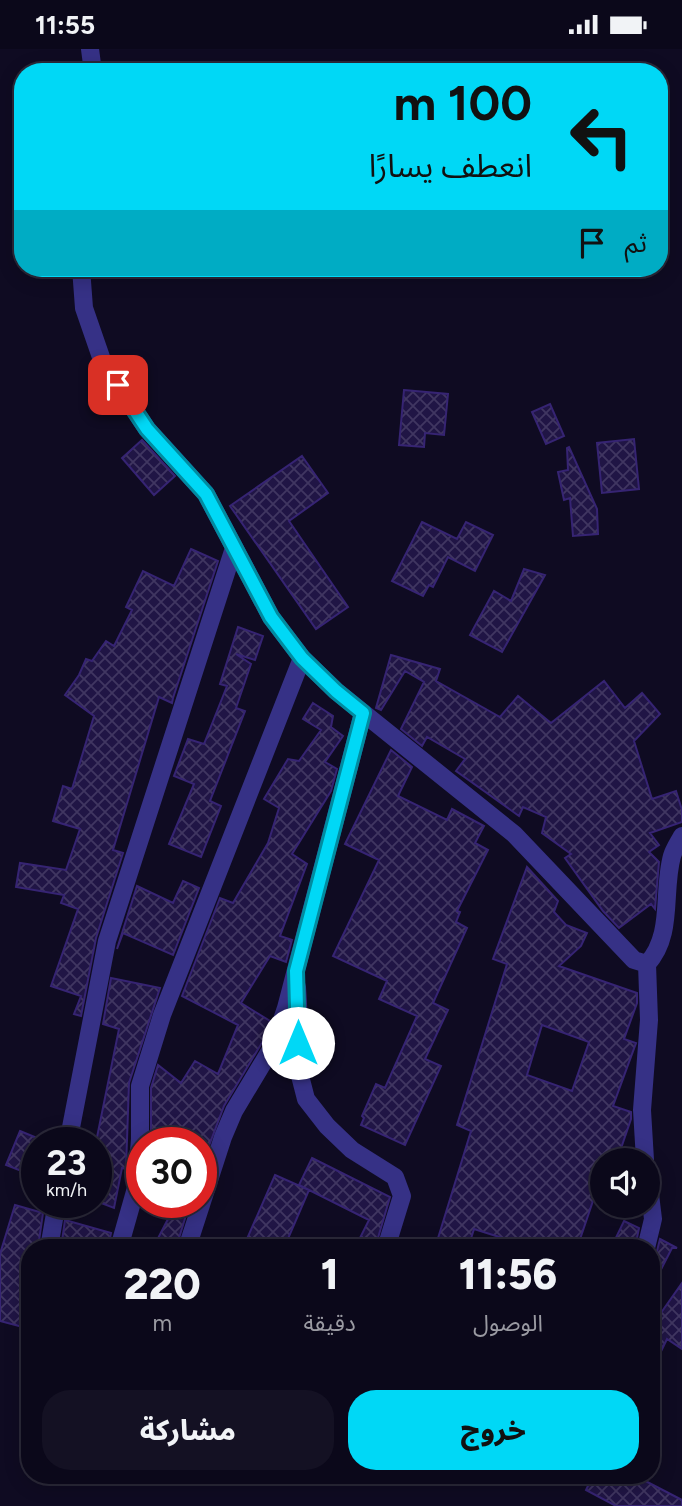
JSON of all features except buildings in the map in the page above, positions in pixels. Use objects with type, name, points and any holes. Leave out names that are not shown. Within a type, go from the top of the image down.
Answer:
[{"type":"street","points":[[82,277],[84,308],[103,363],[147,429],[206,494],[271,617],[302,658],[336,691],[514,834],[634,960],[647,964]]},
{"type":"street","points":[[71,1127],[107,941],[234,548]]},
{"type":"street","points":[[122,1239],[136,1188],[141,1139],[139,1098],[162,1015],[302,658]]},
{"type":"street","points":[[190,1239],[234,1111],[273,1046],[296,971],[363,713]]},
{"type":"street","points":[[644,1148],[642,1110],[649,1020],[647,964],[656,954],[663,935],[672,855],[682,836]]},
{"type":"street","points":[[296,971],[299,1021],[297,1064],[306,1099],[327,1126],[352,1150],[395,1177],[402,1196],[389,1239]]},
{"type":"street","points":[[51,1239],[54,1218]]},
{"type":"street","points":[[648,1239],[653,1218]]},
{"type":"route","points":[[118,385],[147,429],[206,494],[271,617],[302,658],[363,713],[296,971],[298,1043]]}]
